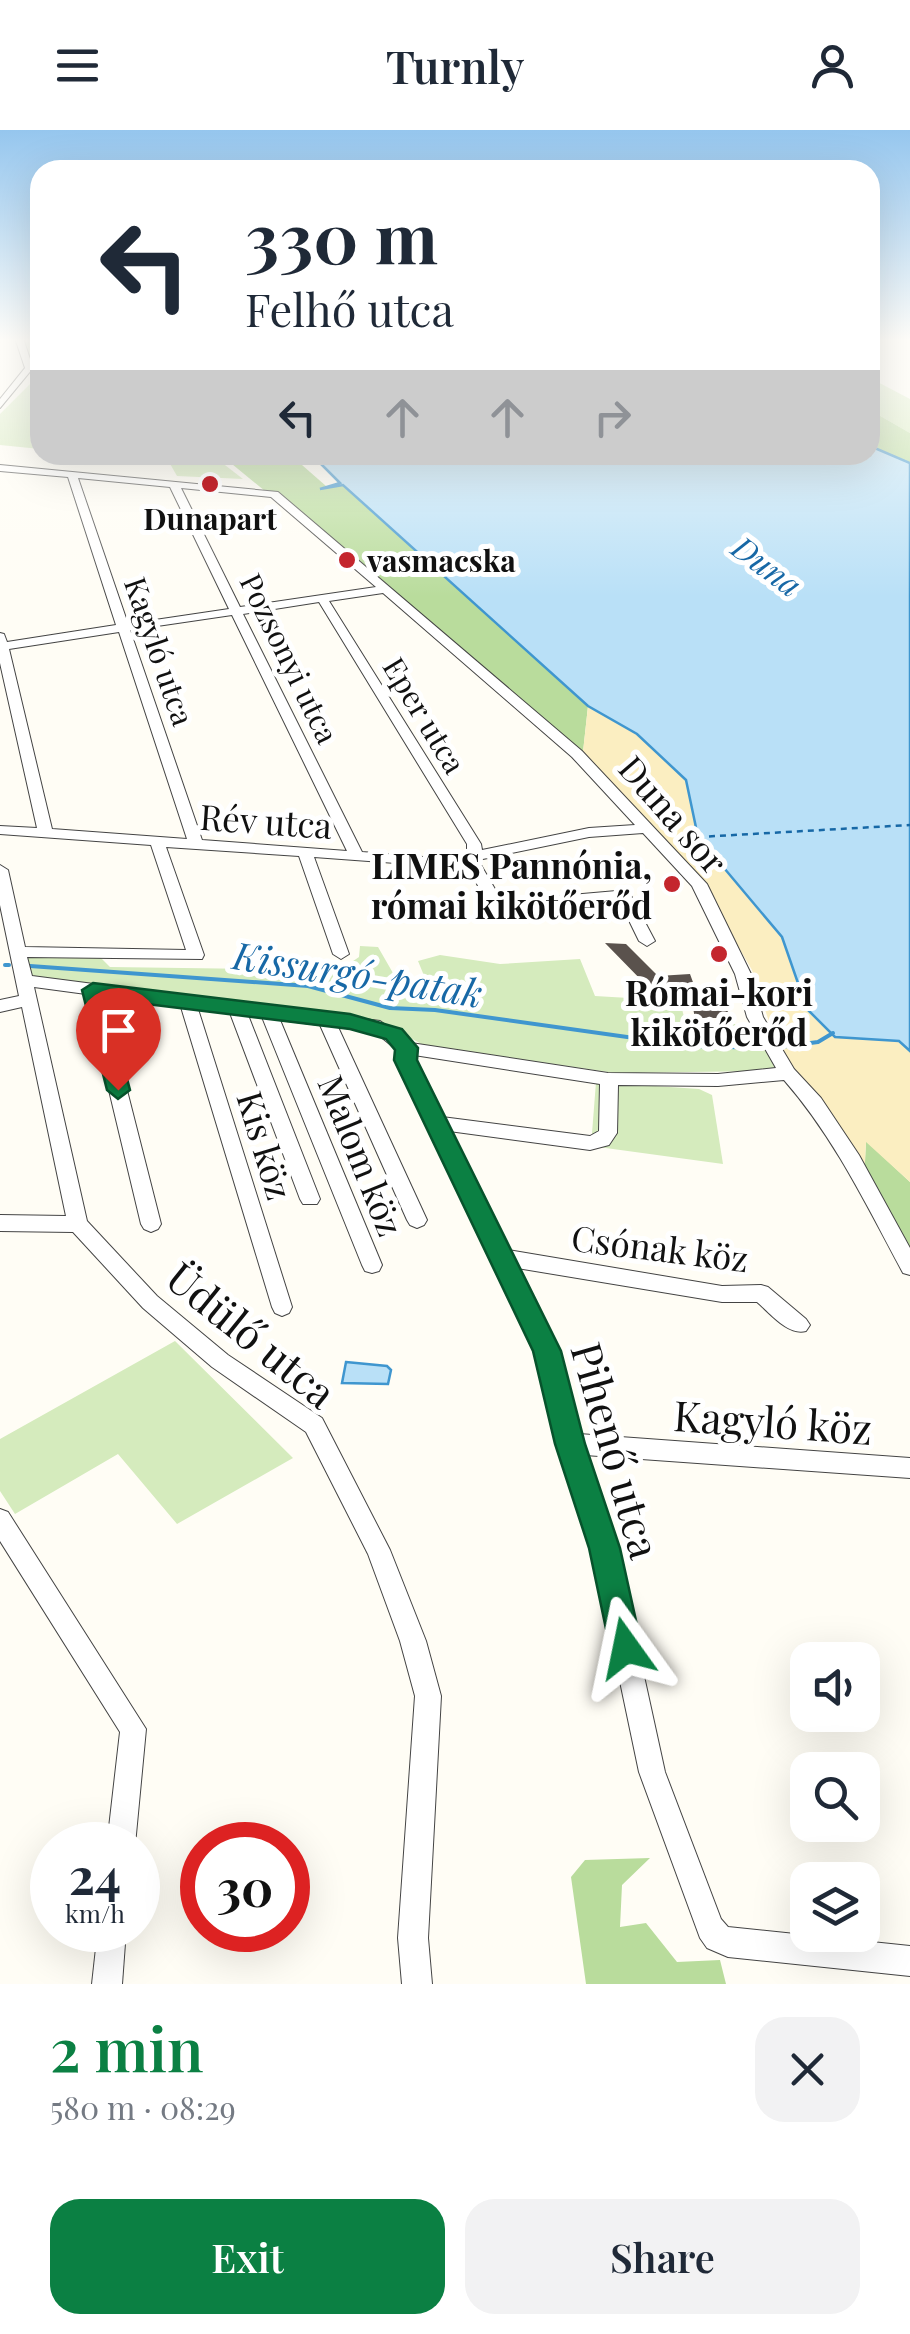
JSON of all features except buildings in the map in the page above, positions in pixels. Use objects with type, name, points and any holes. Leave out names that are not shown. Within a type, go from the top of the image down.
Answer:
[{"type":"street","points":[[0,468],[174,485]]},
{"type":"street","name":"Kagyló utca","points":[[72,475],[196,844]]},
{"type":"street","name":"Duna sor","points":[[174,485],[274,494],[577,754],[645,829],[670,850],[699,884],[743,974],[755,1018],[772,1048],[852,1160],[910,1267]]},
{"type":"street","name":"Pozsonyi utca","points":[[174,485],[357,856]]},
{"type":"street","points":[[46,834],[1,641],[122,629],[385,588]]},
{"type":"street","name":"Eper utca","points":[[322,598],[474,844],[476,853],[470,858],[497,906],[623,893],[647,941]]},
{"type":"street","name":"Rév utca","points":[[0,830],[423,862],[470,858],[604,830],[645,829]]},
{"type":"street","points":[[20,952],[196,955],[158,842]]},
{"type":"street","points":[[305,852],[341,954]]},
{"type":"street","points":[[0,870],[78,1224],[0,1223]]},
{"type":"street","points":[[0,1006],[27,990],[93,990],[326,1019],[380,1027],[406,1048],[610,1086],[788,1073]]},
{"type":"street","points":[[93,990],[152,1224]]},
{"type":"street","name":"Kis köz","points":[[188,1003],[282,1307]]},
{"type":"street","points":[[237,1010],[310,1199]]},
{"type":"street","name":"Malom köz","points":[[270,1014],[372,1265]]},
{"type":"street","points":[[326,1019],[416,1220]]},
{"type":"street","name":"Pihenő utca","points":[[406,1048],[406,1060],[547,1351],[570,1444],[604,1548],[652,1772],[710,1928],[717,1938],[728,1942],[910,1961]]},
{"type":"street","points":[[436,1123],[590,1143],[602,1140],[608,1133],[605,1118],[610,1086]]},
{"type":"street","name":"Üdülő utca","points":[[78,1224],[150,1302],[220,1361],[314,1425],[378,1550],[413,1641],[428,1696],[413,1938],[417,1984]]},
{"type":"street","name":"Csónak köz","points":[[500,1257],[722,1294],[761,1293],[798,1325]]},
{"type":"street","name":"Kagyló köz","points":[[570,1444],[910,1468]]},
{"type":"street","points":[[0,1520],[133,1729],[123,1822]]},
{"type":"street","points":[[106,1984],[110,1952]]},
{"type":"green space","points":[[0,425],[30,425],[30,448],[0,445]]},
{"type":"green space","points":[[880,425],[895,425],[910,433],[910,463],[880,450]]},
{"type":"green space","points":[[895,425],[910,425],[910,433]]},
{"type":"green space","points":[[171,465],[225,465],[243,479],[177,476]]},
{"type":"green space","points":[[233,465],[302,465],[326,486],[320,489],[342,485],[588,706],[583,752]]},
{"type":"green space","points":[[360,946],[378,947],[397,980],[425,978],[418,961],[440,955],[500,964],[580,959],[595,996],[680,1001],[685,1021],[735,1024],[749,1046],[775,1040],[836,1070],[615,1073],[423,1045],[384,1023],[350,1017],[25,976],[24,957],[100,957],[110,967],[340,970],[359,957]]},
{"type":"green space","points":[[596,1082],[699,1089],[712,1095],[723,1164],[591,1146]]},
{"type":"green space","points":[[866,1141],[910,1182],[910,1259],[864,1181]]},
{"type":"green space","points":[[175,1341],[293,1458],[177,1524],[118,1454],[15,1514],[0,1491],[0,1439]]},
{"type":"green space","points":[[650,1858],[622,1885],[620,1927],[646,1923],[677,1962],[720,1960],[726,1984],[586,1984],[571,1877],[585,1860]]},
{"type":"sand","points":[[588,706],[637,734],[686,780],[698,837],[782,937],[807,1009],[835,1037],[899,1041],[910,1051],[910,1182],[866,1142],[864,1181],[775,1040],[752,970],[697,877],[583,752]]},
{"type":"water","name":"Duna","points":[[880,450],[910,463],[910,1051],[899,1041],[835,1037],[807,1009],[782,937],[698,837],[686,780],[637,734],[588,706],[343,485],[320,489],[340,483],[322,465],[880,465]]},
{"type":"water","points":[[346,1362],[387,1366],[391,1370],[388,1384],[342,1383]]},
{"type":"waterway","name":"Kissurgó-patak","points":[[30,966],[308,986],[390,1008],[435,1010],[677,1044]]},
{"type":"waterway","points":[[780,1047],[818,1042],[833,1033]]},
{"type":"waterway","points":[[691,1046],[766,1048]]},
{"type":"ferry route","points":[[698,837],[910,825]]},
{"type":"place","name":"Dunapart","points":[[210,484]]},
{"type":"place","name":"vasmacska","points":[[347,560]]},
{"type":"place","name":"LIMES Pannónia, római kikötőerőd","points":[[672,884]]},
{"type":"place","name":"Római-kori kikötőerőd","points":[[719,954]]},
{"type":"route","points":[[118,1090],[93,990],[350,1022],[380,1027],[394,1034],[406,1048],[406,1060],[547,1351],[570,1444],[604,1548],[626,1648]]}]
